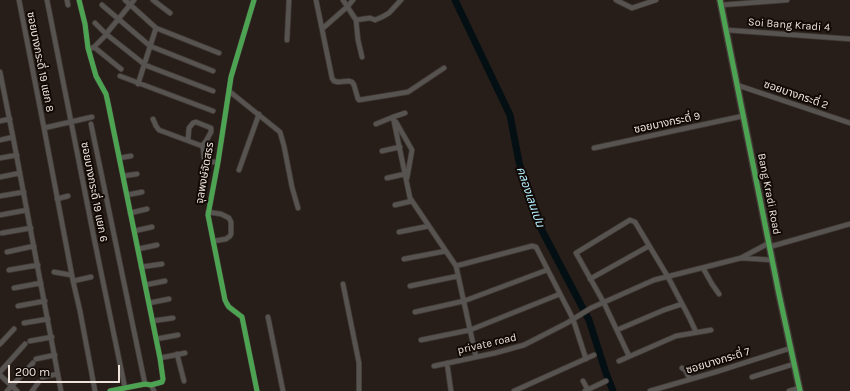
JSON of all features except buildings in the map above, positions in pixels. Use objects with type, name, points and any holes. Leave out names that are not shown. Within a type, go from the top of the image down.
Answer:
[{"type":"street","name":"ซอยบางกระดี่ 19 แยก 8","points":[[19,0],[44,128]]},
{"type":"street","name":"ซอยบางกระดี่ 19 แยก 6","points":[[47,0],[125,388]]},
{"type":"street","points":[[80,0],[88,48],[97,80],[107,98],[160,358],[163,380],[162,382],[151,385],[145,384],[110,391]]},
{"type":"street","points":[[125,0],[156,28],[219,53]]},
{"type":"street","points":[[88,48],[94,47],[106,35],[134,0]]},
{"type":"street","points":[[153,0],[170,14]]},
{"type":"street","name":"จุลพงษ์จัดสรร","points":[[254,0],[231,77],[208,215],[227,304],[241,315],[243,319],[257,391]]},
{"type":"street","points":[[287,40],[289,0]]},
{"type":"street","points":[[316,0],[332,78],[334,81],[338,82],[352,82],[359,100],[408,92],[444,68]]},
{"type":"street","points":[[343,0],[356,20],[358,40],[362,57]]},
{"type":"street","points":[[322,29],[348,7],[353,0]]},
{"type":"street","points":[[356,20],[370,18],[376,19],[382,17],[389,13],[401,0]]},
{"type":"street","points":[[616,0],[632,8],[656,0]]},
{"type":"street","points":[[721,3],[787,0]]},
{"type":"street","name":"Bang Kradi Road","points":[[721,3],[772,260],[800,389]]},
{"type":"street","points":[[102,5],[150,46],[213,71]]},
{"type":"street","points":[[95,23],[106,35],[144,64],[213,91]]},
{"type":"street","points":[[138,84],[156,28]]},
{"type":"street","name":"Soi Bang Kradi 4","points":[[726,30],[850,39]]},
{"type":"street","points":[[94,47],[121,70]]},
{"type":"street","points":[[0,72],[62,391]]},
{"type":"street","points":[[120,76],[213,111]]},
{"type":"street","name":"ซอยบางกระดี่ 2","points":[[737,85],[850,123]]},
{"type":"street","points":[[229,91],[280,132],[298,208]]},
{"type":"street","points":[[0,102],[6,101]]},
{"type":"street","points":[[394,119],[405,113]]},
{"type":"street","points":[[239,170],[259,114]]},
{"type":"street","name":"ซอยบางกระดี่ 9","points":[[594,148],[743,116]]},
{"type":"street","points":[[92,117],[44,128],[95,391]]},
{"type":"street","points":[[0,121],[10,119]]},
{"type":"street","points":[[153,119],[159,130],[202,146]]},
{"type":"street","points":[[394,119],[410,198],[456,266],[476,357]]},
{"type":"street","points":[[394,119],[412,150],[407,181]]},
{"type":"street","points":[[188,140],[189,128],[193,123],[196,122],[211,128],[211,132],[202,146]]},
{"type":"street","points":[[91,124],[145,384]]},
{"type":"street","points":[[0,140],[13,137]]},
{"type":"street","points":[[202,146],[206,161],[218,162]]},
{"type":"street","points":[[382,151],[400,147]]},
{"type":"street","points":[[0,158],[17,155]]},
{"type":"street","points":[[119,158],[131,156]]},
{"type":"street","points":[[0,177],[20,174]]},
{"type":"street","points":[[123,176],[137,174]]},
{"type":"street","points":[[387,178],[405,174]]},
{"type":"street","points":[[0,196],[24,192]]},
{"type":"street","points":[[127,195],[142,192]]},
{"type":"street","points":[[57,199],[68,196]]},
{"type":"street","points":[[395,205],[412,201]]},
{"type":"street","points":[[130,213],[147,209]]},
{"type":"street","points":[[0,215],[27,210]]},
{"type":"street","points":[[208,212],[221,214],[229,218],[231,222],[230,236],[226,239],[214,241]]},
{"type":"street","points":[[629,356],[604,302],[576,255],[577,252],[630,220],[635,222],[668,277],[696,332]]},
{"type":"street","points":[[741,258],[757,249],[769,245],[850,224]]},
{"type":"street","points":[[399,232],[429,226]]},
{"type":"street","points":[[134,231],[152,227]]},
{"type":"street","points":[[2,234],[31,228]]},
{"type":"street","points":[[138,249],[157,245]]},
{"type":"street","points":[[7,252],[34,246]]},
{"type":"street","points":[[456,266],[532,246],[536,247],[573,319],[586,358]]},
{"type":"street","points":[[590,279],[649,246]]},
{"type":"street","points":[[757,249],[759,259]]},
{"type":"street","points":[[404,259],[446,251]]},
{"type":"street","points":[[604,302],[654,280],[741,258],[772,260]]},
{"type":"street","points":[[141,267],[162,264]]},
{"type":"street","points":[[10,270],[38,265]]},
{"type":"street","points":[[703,268],[719,294]]},
{"type":"street","points":[[415,312],[464,301],[547,270]]},
{"type":"street","points":[[54,272],[72,275]]},
{"type":"street","points":[[410,286],[458,276]]},
{"type":"street","points":[[73,281],[92,277]]},
{"type":"street","points":[[145,285],[165,281]]},
{"type":"street","points":[[14,288],[41,283]]},
{"type":"street","points":[[343,284],[359,363],[359,391]]},
{"type":"street","points":[[421,340],[470,330],[560,294]]},
{"type":"street","points":[[149,303],[169,299]]},
{"type":"street","points":[[18,306],[45,301]]},
{"type":"street","name":"private road","points":[[434,366],[524,345],[604,302]]},
{"type":"street","points":[[617,330],[682,304]]},
{"type":"street","points":[[268,316],[283,391]]},
{"type":"street","points":[[152,321],[173,318]]},
{"type":"street","points":[[24,323],[48,319]]},
{"type":"street","points":[[0,344],[14,329]]},
{"type":"street","points":[[619,361],[676,336],[711,330]]},
{"type":"street","points":[[156,339],[178,335]]},
{"type":"street","points":[[0,372],[28,342],[52,337]]},
{"type":"street","name":"ซอยบางกระดี่ 7","points":[[650,391],[791,348]]},
{"type":"street","points":[[160,358],[185,353]]},
{"type":"street","points":[[178,354],[184,381]]},
{"type":"street","points":[[7,391],[34,361],[55,355]]},
{"type":"street","points":[[514,391],[594,355]]},
{"type":"street","points":[[447,363],[451,391]]},
{"type":"street","points":[[752,377],[794,364]]},
{"type":"street","points":[[682,368],[685,370],[690,379]]},
{"type":"street","points":[[42,377],[58,374]]},
{"type":"street","points":[[0,375],[17,391]]},
{"type":"street","points":[[583,381],[586,391],[606,381]]},
{"type":"street","points":[[32,391],[38,383]]},
{"type":"street","points":[[151,385],[154,391]]},
{"type":"street","points":[[789,391],[800,389]]},
{"type":"waterway","name":"คลองเลนเปน","points":[[455,0],[510,115],[519,162],[537,221],[589,320],[613,391]]},
{"type":"cycle path","points":[[79,0],[85,24],[88,48],[96,76],[106,94],[108,103],[163,379],[162,382],[151,385],[145,384],[110,391]]},
{"type":"cycle path","points":[[254,0],[231,77],[208,215],[225,300],[229,307],[242,317],[257,391]]},
{"type":"cycle path","points":[[720,0],[800,391]]}]
